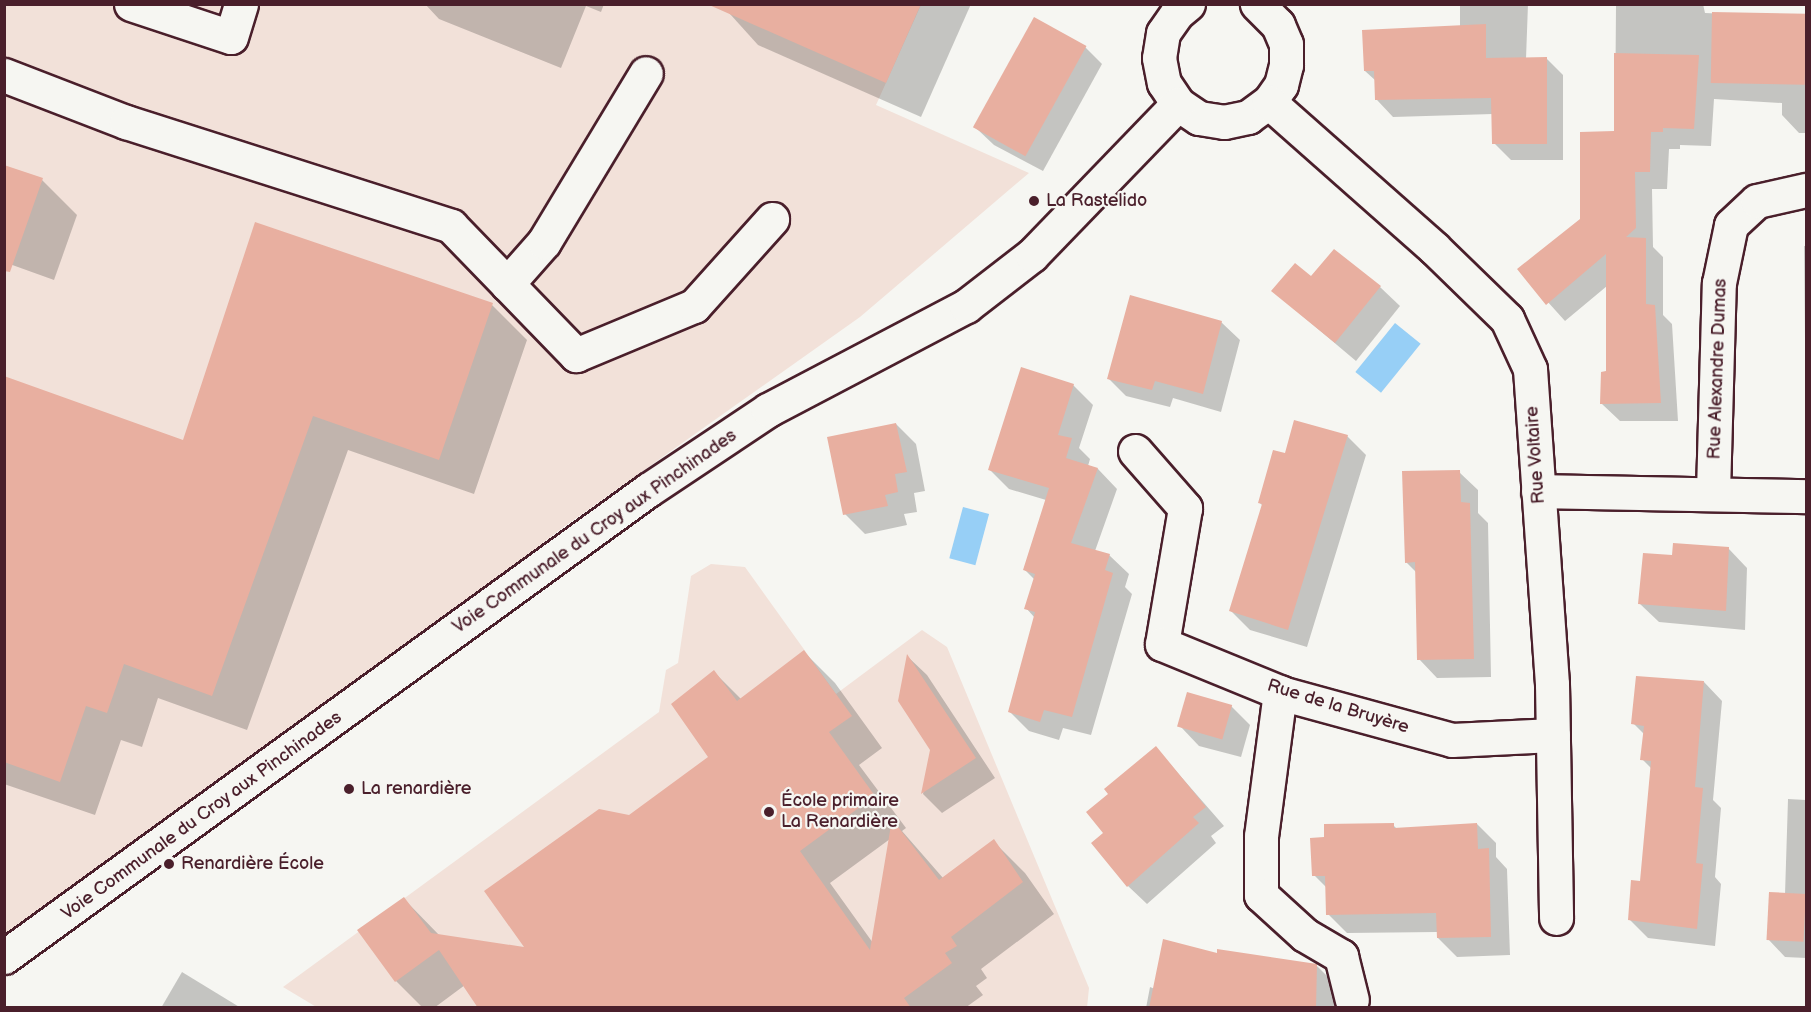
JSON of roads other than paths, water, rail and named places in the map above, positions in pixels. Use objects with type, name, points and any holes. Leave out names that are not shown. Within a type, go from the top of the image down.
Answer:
[{"type":"street","points":[[131,4],[231,37],[241,4]]},
{"type":"street","points":[[1177,7],[1163,33],[1159,58],[1164,83],[1178,104],[1199,118],[1224,122],[1248,117],[1269,102],[1281,85],[1286,65],[1286,44],[1278,25],[1263,6]]},
{"type":"street","points":[[507,284],[544,242],[646,73]]},
{"type":"street","points":[[4,75],[126,122],[451,226],[576,355],[694,306],[772,219]]},
{"type":"street","name":"Rue Voltaire","points":[[1269,102],[1507,319],[1530,369],[1553,735],[1556,918]]},
{"type":"street","name":"Voie Communale du Croy aux Pinchinades","points":[[4,957],[648,490],[768,410],[966,306],[1032,255],[1178,104]]},
{"type":"street","name":"Rue Alexandre Dumas","points":[[1713,492],[1719,283],[1731,225],[1757,201],[1806,190]]},
{"type":"street","name":"Rue de la Bruyère","points":[[1135,451],[1185,508],[1162,644],[1280,692],[1452,740],[1553,735]]},
{"type":"street","points":[[1538,491],[1713,492],[1806,496]]},
{"type":"street","points":[[1280,692],[1261,836],[1261,895],[1305,934],[1341,956],[1352,1000]]},
{"type":"water","points":[[1395,323],[1421,344],[1381,393],[1355,372]]},
{"type":"water","points":[[963,507],[989,514],[975,565],[949,558]]},
{"type":"place","name":"La Rastelido","points":[[1034,201]]},
{"type":"place","name":"La renardière","points":[[349,789]]},
{"type":"place","name":"École primaire La Renardière","points":[[769,812]]},
{"type":"place","name":"Renardière École","points":[[169,864]]}]
